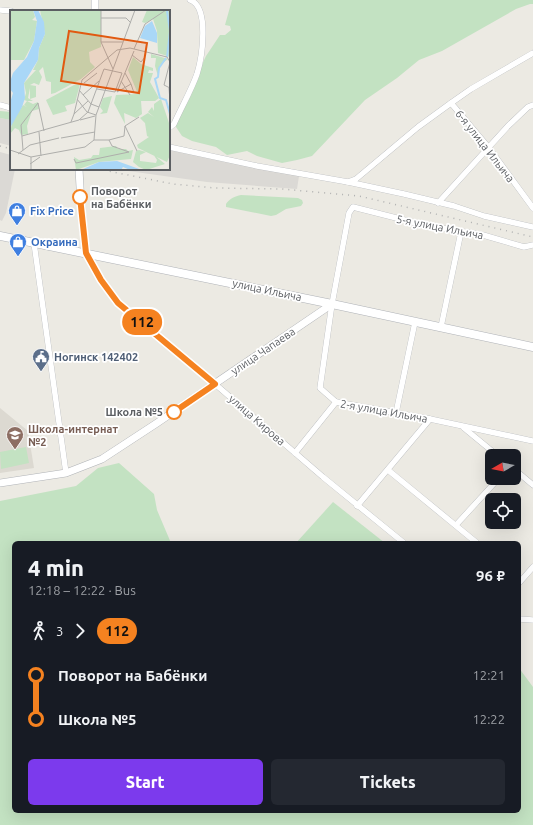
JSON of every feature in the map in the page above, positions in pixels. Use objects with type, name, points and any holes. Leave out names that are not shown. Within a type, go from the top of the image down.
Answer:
[{"type":"main road","name":"улица Ильича","points":[[0,236],[332,304],[533,348]]},
{"type":"street","points":[[170,127],[174,124],[199,65],[203,29],[201,13],[197,5],[190,0]]},
{"type":"street","points":[[0,10],[10,11]]},
{"type":"street","name":"6-я улица Ильича","points":[[533,53],[471,89],[451,103],[489,148],[533,208]]},
{"type":"street","points":[[348,182],[356,179],[418,127],[451,103]]},
{"type":"street","points":[[0,105],[10,108]]},
{"type":"street","points":[[438,203],[508,126],[528,107],[533,105]]},
{"type":"street","points":[[170,147],[279,171],[348,182],[454,206],[484,216],[533,227]]},
{"type":"street","points":[[79,170],[80,205],[86,253]]},
{"type":"street","name":"5-я улица Ильича","points":[[349,213],[353,207],[428,226],[483,235],[524,246],[533,245]]},
{"type":"street","name":"2-я улица Ильича","points":[[349,213],[332,304],[320,388],[336,402],[430,419],[533,441]]},
{"type":"street","points":[[441,327],[461,232]]},
{"type":"street","points":[[34,243],[66,472]]},
{"type":"street","name":"улица Кирова","points":[[86,253],[101,280],[118,303],[357,506],[401,541]]},
{"type":"street","name":"улица Чапаева","points":[[0,483],[66,472],[102,459],[332,304]]},
{"type":"street","points":[[396,413],[415,322]]},
{"type":"street","points":[[295,453],[336,402]]},
{"type":"street","points":[[357,506],[430,419]]},
{"type":"street","points":[[462,426],[490,449]]},
{"type":"street","points":[[388,470],[475,541]]},
{"type":"street","points":[[521,475],[533,485]]},
{"type":"street","points":[[456,525],[493,485]]},
{"type":"street","points":[[521,581],[533,567]]},
{"type":"street","points":[[521,619],[533,620]]},
{"type":"shaded area","points":[[0,118],[10,120],[10,146],[0,143]]},
{"type":"shaded area","points":[[170,150],[299,176],[297,189],[207,182],[121,170],[170,170]]},
{"type":"shaded area","points":[[0,152],[10,155],[10,170],[15,170],[6,213],[2,221],[0,220]]},
{"type":"shaded area","name":"Школа-интернат №2","points":[[0,408],[28,431],[34,468],[0,473]]},
{"type":"green space","points":[[232,0],[533,0],[533,4],[516,9],[442,51],[419,60],[397,78],[365,100],[312,156],[282,163],[257,156],[247,151],[227,155],[216,147],[192,141],[182,136],[174,124],[206,56],[220,35],[225,35],[231,30],[230,26],[225,25]]},
{"type":"green space","points":[[0,111],[10,112],[10,120],[0,118]]},
{"type":"green space","points":[[241,195],[298,198],[302,200],[303,203],[301,206],[286,209],[276,215],[271,216],[226,207],[226,204],[230,199]]},
{"type":"green space","points":[[26,447],[29,463],[1,469],[0,452]]},
{"type":"green space","points":[[119,463],[154,494],[157,510],[170,541],[12,541],[12,813],[521,813],[521,671],[533,687],[533,825],[0,825],[0,501],[76,486],[98,468]]},
{"type":"green space","points":[[333,502],[382,541],[298,541]]},
{"type":"railway","points":[[0,146],[10,149]]},
{"type":"railway","points":[[103,170],[173,184],[215,188],[282,189],[359,196],[533,237]]},
{"type":"bus line","name":"112","points":[[80,197],[86,253],[101,280],[118,303],[215,384],[174,412]]},
{"type":"place","name":"Поворот на Бабёнки","points":[[80,197]]},
{"type":"place","name":"Fix Price","points":[[17,226]]},
{"type":"place","name":"Окраина","points":[[18,257]]},
{"type":"place","name":"Ногинск 142402","points":[[41,372]]},
{"type":"place","name":"Школа №5","points":[[174,412]]},
{"type":"place","name":"Школа-интернат №2","points":[[15,450]]}]
